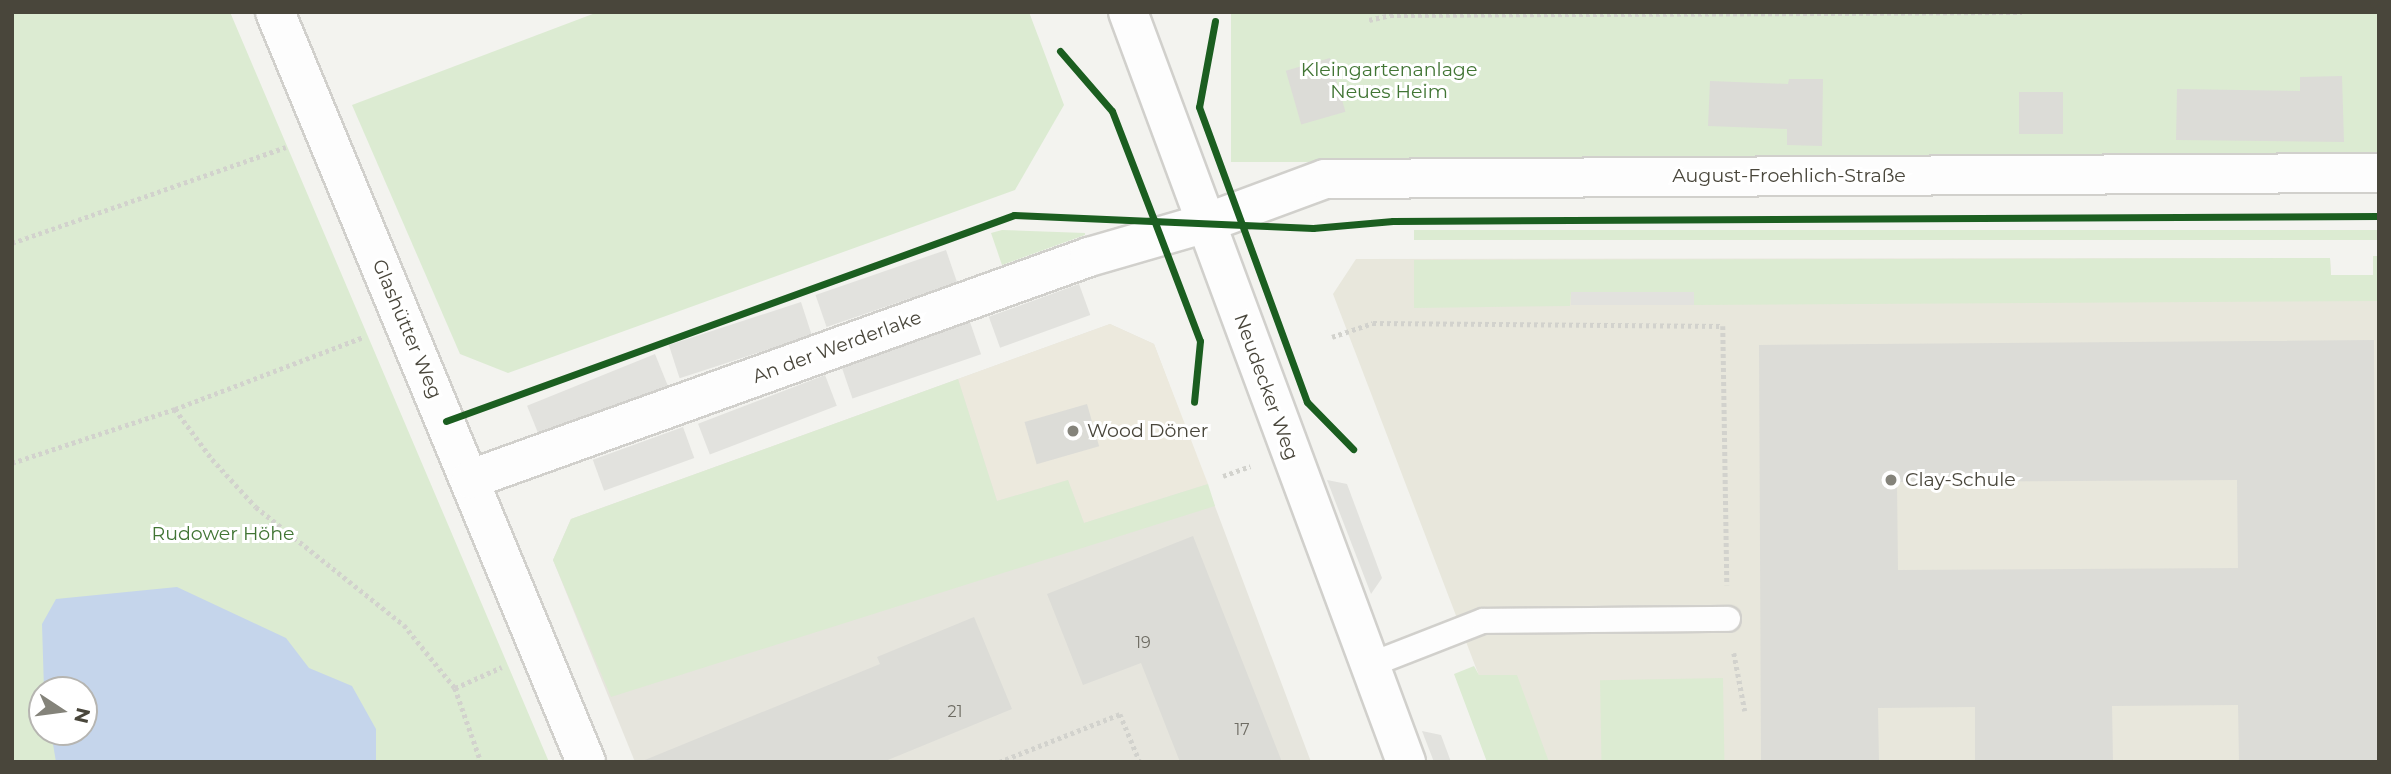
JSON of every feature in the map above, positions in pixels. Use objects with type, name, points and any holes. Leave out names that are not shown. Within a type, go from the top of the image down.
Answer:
[{"type":"street","name":"Glashütter Weg","points":[[275,12],[471,479],[586,762]]},
{"type":"street","name":"Neudecker Weg","points":[[1128,12],[1406,762]]},
{"type":"street","name":"August-Froehlich-Straße","points":[[1206,223],[1325,179],[2379,173]]},
{"type":"street","name":"An der Werderlake","points":[[471,479],[1089,257],[1206,223]]},
{"type":"lane","points":[[1370,665],[1483,621],[1728,619]]},
{"type":"path","points":[[1369,20],[1390,14],[2022,12]]},
{"type":"path","points":[[12,243],[293,145]]},
{"type":"path","points":[[1332,337],[1373,323],[1723,326],[1728,619],[1745,711]]},
{"type":"path","points":[[12,463],[175,409],[369,335]]},
{"type":"path","points":[[175,409],[212,459],[256,507],[404,625],[455,688],[481,762]]},
{"type":"path","points":[[1223,476],[1250,466]]},
{"type":"path","points":[[455,688],[516,661]]},
{"type":"path","points":[[999,762],[1121,714],[1140,762]]},
{"type":"shaded area","points":[[946,250],[957,282],[827,327],[816,295]]},
{"type":"shaded area","name":"Clay-Schule","points":[[2373,256],[2379,256],[2379,762],[1512,762],[1333,294],[1356,259],[2330,258],[2331,275],[2373,275]]},
{"type":"shaded area","points":[[1079,284],[1090,315],[1000,348],[989,317]]},
{"type":"shaded area","points":[[1571,292],[1694,292],[1694,305],[1571,305]]},
{"type":"shaded area","points":[[801,302],[812,335],[680,378],[669,345]]},
{"type":"shaded area","points":[[970,322],[981,354],[852,398],[841,366]]},
{"type":"shaded area","points":[[1110,324],[1154,344],[1311,762],[635,762],[553,560],[571,519]]},
{"type":"shaded area","points":[[1110,324],[1154,344],[1208,484],[1084,523],[1068,480],[997,501],[958,379]]},
{"type":"shaded area","points":[[655,354],[668,386],[540,438],[527,406]]},
{"type":"shaded area","points":[[825,375],[837,406],[710,455],[698,424]]},
{"type":"shaded area","points":[[683,427],[694,458],[604,491],[593,460]]},
{"type":"shaded area","points":[[1327,480],[1347,484],[1382,578],[1371,594]]},
{"type":"shaded area","points":[[1422,731],[1441,735],[1451,762],[1434,762]]},
{"type":"green space","name":"Rudower Höhe","points":[[12,12],[230,12],[549,762],[12,762]]},
{"type":"green space","points":[[598,12],[1029,12],[1064,105],[1015,190],[508,373],[460,354],[352,105]]},
{"type":"green space","name":"Kleingartenanlage Neues Heim","points":[[1231,12],[2379,12],[2379,162],[1231,162]]},
{"type":"green space","points":[[1002,230],[1085,235],[1002,265],[991,233]]},
{"type":"green space","points":[[1414,230],[2379,230],[2379,240],[1414,240]]},
{"type":"green space","points":[[2373,256],[2379,256],[2379,301],[1694,305],[1694,292],[1571,293],[1570,306],[1414,308],[1414,260],[2330,258],[2331,275],[2373,275]]},
{"type":"green space","points":[[958,379],[997,501],[1068,480],[1084,523],[1208,484],[1215,506],[611,697],[553,560],[571,519]]},
{"type":"green space","points":[[1474,666],[1479,675],[1517,675],[1549,762],[1487,762],[1454,674]]},
{"type":"green space","points":[[1723,678],[1724,762],[1601,762],[1600,680]]},
{"type":"water","points":[[177,587],[286,638],[309,668],[352,686],[376,729],[376,762],[56,762],[53,746],[98,746],[98,676],[44,676],[42,624],[56,599]]},
{"type":"building","points":[[1330,58],[1345,112],[1301,125],[1286,71]]},
{"type":"building","points":[[2342,76],[2344,142],[2176,140],[2177,89],[2300,91],[2300,77]]},
{"type":"building","points":[[1789,79],[1823,79],[1822,146],[1787,145],[1787,129],[1708,126],[1710,81],[1788,84]]},
{"type":"building","points":[[2019,92],[2063,92],[2063,134],[2019,134]]},
{"type":"building","points":[[2374,340],[2377,762],[2239,762],[2238,705],[2112,706],[2113,762],[1975,762],[1975,707],[1878,708],[1879,762],[1761,762],[1759,345]],"holes":[[[2237,480],[2238,568],[1898,570],[1897,482]]]},
{"type":"building","name":"Wood Döner","points":[[1087,404],[1099,446],[1037,464],[1025,422]]},
{"type":"building","points":[[1193,536],[1282,762],[1180,762],[1141,663],[1083,685],[1047,594]]},
{"type":"building","points":[[974,617],[1012,709],[883,762],[640,762],[880,664],[877,657]]},
{"type":"cycle path","points":[[1215,21],[1199,107],[1307,402],[1353,449]]},
{"type":"cycle path","points":[[1060,51],[1112,111],[1154,220],[1200,341],[1194,402]]},
{"type":"cycle path","points":[[446,421],[1014,215],[1313,228],[1393,221],[2379,216]]},
{"type":"place","name":"Wood Döner","points":[[1073,431]]},
{"type":"place","name":"Clay-Schule","points":[[1891,480]]}]
